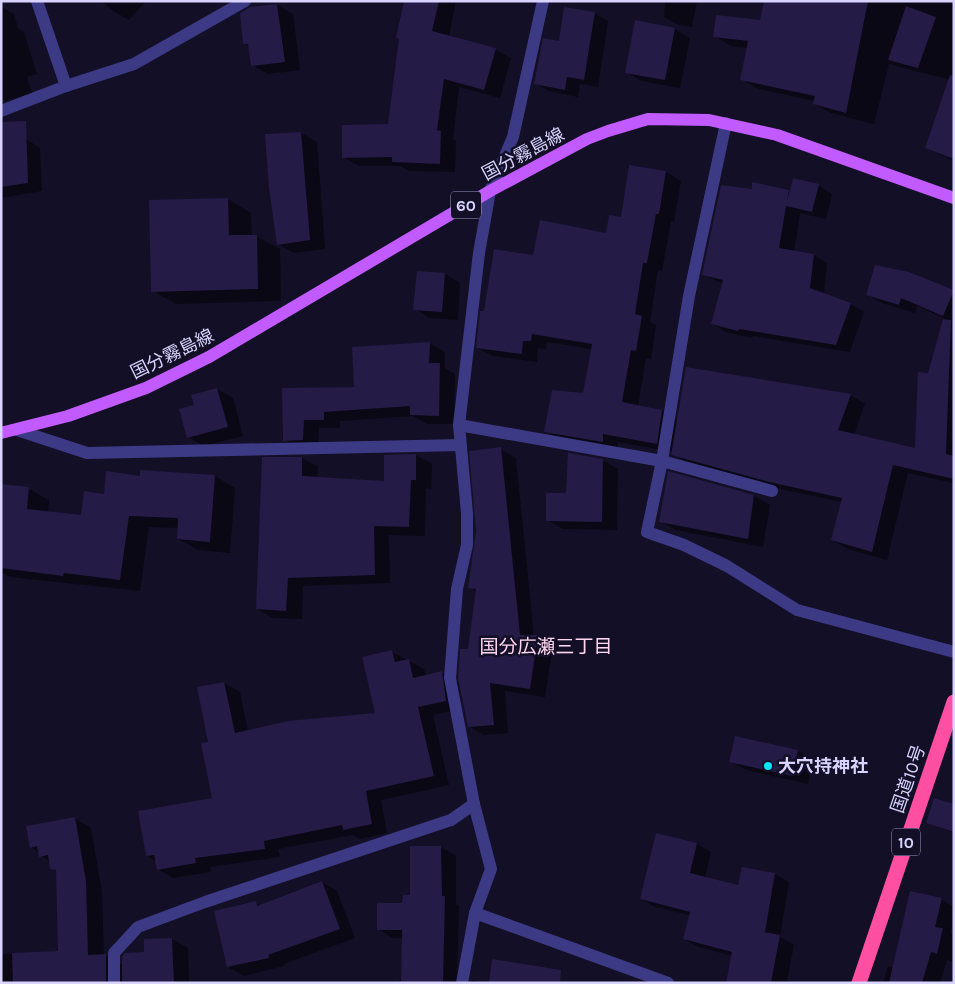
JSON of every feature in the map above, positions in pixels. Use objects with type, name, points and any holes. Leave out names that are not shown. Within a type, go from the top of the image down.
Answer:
[{"type":"highway","name":"国道10号","points":[[858,983],[954,702]]},
{"type":"main road","name":"国分霧島線","points":[[1,433],[68,416],[146,388],[201,361],[490,191],[608,130],[648,119],[709,120],[777,135],[954,198]]},
{"type":"street","points":[[37,1],[66,86]]},
{"type":"street","points":[[1,111],[66,86],[134,64],[245,1]]},
{"type":"street","points":[[462,983],[475,913],[491,869],[474,804],[450,678],[457,589],[467,545],[467,513],[459,425],[479,253],[490,191],[513,138],[543,1]]},
{"type":"street","points":[[726,123],[690,296],[662,461],[647,532],[684,545],[727,566],[797,610],[954,652]]},
{"type":"street","points":[[459,425],[662,461],[772,491]]},
{"type":"street","points":[[17,430],[87,453],[460,446]]},
{"type":"street","points":[[114,983],[114,953],[138,927],[205,902],[451,820],[474,804]]},
{"type":"street","points":[[475,913],[668,983]]},
{"type":"building","points":[[404,1],[439,1],[432,31],[496,48],[484,90],[444,79],[437,130],[441,131],[440,164],[392,162],[392,157],[342,158],[342,125],[388,124],[399,38],[396,38]]},
{"type":"building","points":[[764,1],[868,1],[846,113],[813,104],[815,96],[740,80],[748,41],[713,37],[716,15],[760,20]]},
{"type":"building","points":[[277,4],[285,62],[251,66],[248,44],[243,44],[240,13],[250,7]]},
{"type":"building","points":[[906,6],[936,17],[918,68],[888,60]]},
{"type":"building","points":[[564,7],[595,12],[584,80],[567,77],[565,90],[534,84],[543,38],[559,41]]},
{"type":"building","points":[[635,20],[675,28],[665,80],[625,73]]},
{"type":"building","points":[[950,75],[954,76],[954,159],[925,148]]},
{"type":"building","points":[[26,121],[28,183],[1,187],[1,122]]},
{"type":"building","points":[[301,132],[310,240],[277,245],[269,188],[265,134]]},
{"type":"building","points":[[629,165],[666,171],[659,214],[656,214],[647,263],[643,263],[635,314],[642,316],[636,351],[631,350],[622,402],[662,410],[657,444],[603,434],[603,442],[544,432],[552,390],[583,393],[592,344],[532,334],[531,341],[523,341],[522,354],[476,348],[480,311],[484,311],[494,249],[533,255],[540,220],[606,233],[609,215],[621,217]]},
{"type":"building","points":[[793,178],[819,184],[812,212],[786,206],[779,248],[814,254],[810,288],[851,303],[836,345],[739,329],[738,331],[711,324],[723,280],[702,275],[721,185],[752,189],[752,182],[789,190],[787,201]]},
{"type":"building","points":[[228,198],[229,235],[257,235],[258,289],[151,292],[149,200]]},
{"type":"building","points":[[875,265],[909,272],[954,290],[943,316],[901,298],[899,305],[866,295]]},
{"type":"building","points":[[417,271],[445,273],[442,312],[413,310]]},
{"type":"building","points":[[943,319],[951,320],[946,454],[954,456],[954,479],[893,465],[872,552],[831,540],[842,498],[769,482],[671,455],[686,367],[851,394],[838,430],[915,448],[918,372],[928,373]]},
{"type":"building","points":[[430,342],[429,363],[440,363],[439,416],[410,415],[410,406],[324,412],[324,420],[304,420],[303,440],[283,441],[282,388],[354,387],[352,347]]},
{"type":"building","points":[[217,388],[228,427],[187,438],[179,409],[194,405],[191,395]]},
{"type":"building","points":[[501,447],[520,635],[538,635],[530,689],[490,683],[494,725],[468,727],[458,678],[460,649],[468,649],[476,589],[468,588],[476,531],[469,451]]},
{"type":"building","points":[[568,453],[603,459],[602,522],[546,521],[546,493],[566,493]]},
{"type":"building","points":[[416,454],[416,480],[411,480],[409,527],[374,526],[375,575],[288,578],[286,611],[256,609],[262,457],[302,457],[302,476],[384,481],[384,455]]},
{"type":"building","points":[[140,470],[215,475],[210,542],[177,539],[178,518],[129,516],[120,580],[64,573],[63,576],[1,568],[1,484],[29,487],[27,509],[81,515],[84,491],[104,494],[106,471],[140,476]]},
{"type":"building","points":[[668,471],[754,495],[748,539],[659,522]]},
{"type":"building","points":[[392,650],[395,662],[409,659],[413,678],[442,671],[446,701],[418,707],[434,776],[366,791],[372,824],[343,830],[342,825],[264,841],[265,849],[195,858],[196,863],[157,870],[154,855],[146,856],[138,811],[212,798],[201,743],[208,742],[197,687],[224,682],[235,733],[288,721],[375,713],[362,657]]},
{"type":"building","points":[[735,736],[798,750],[792,776],[729,762]]},
{"type":"building","points":[[934,798],[954,804],[954,832],[926,823]]},
{"type":"building","points":[[75,817],[86,881],[88,955],[106,954],[106,983],[13,983],[12,953],[58,951],[56,870],[50,869],[48,855],[39,857],[37,846],[30,848],[26,826]]},
{"type":"building","points":[[656,833],[697,843],[690,873],[738,885],[742,867],[775,873],[765,932],[780,935],[771,983],[726,983],[732,952],[683,939],[690,912],[640,899]]},
{"type":"building","points":[[410,846],[441,846],[442,896],[445,896],[443,983],[401,983],[402,930],[377,930],[377,903],[402,903],[403,895],[410,895]]},
{"type":"building","points":[[322,881],[340,929],[268,955],[269,958],[227,967],[214,911],[256,901],[257,906]]},
{"type":"building","points":[[910,891],[942,898],[935,927],[943,928],[937,954],[931,952],[922,983],[889,983]]},
{"type":"building","points":[[172,938],[174,983],[122,983],[122,956],[125,953],[144,952],[144,939]]},
{"type":"building","points":[[492,959],[561,970],[560,983],[489,983]]},
{"type":"place","name":"大穴持神社","points":[[768,766]]},
{"type":"district","name":"国分広瀬三丁目","points":[[546,647]]}]
